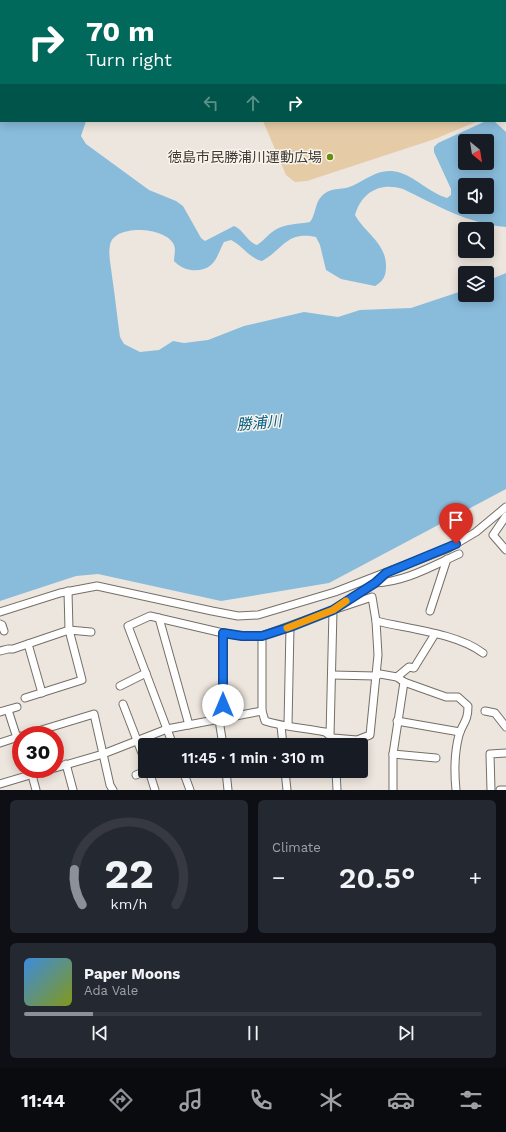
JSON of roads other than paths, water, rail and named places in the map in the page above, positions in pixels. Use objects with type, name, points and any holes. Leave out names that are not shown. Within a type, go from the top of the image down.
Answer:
[{"type":"street","points":[[0,612],[68,591],[97,586],[238,616],[258,615],[335,592],[449,548],[476,532],[506,507]]},
{"type":"street","points":[[506,516],[493,535],[506,550]]},
{"type":"street","points":[[375,583],[388,583],[404,578],[459,554]]},
{"type":"street","points":[[430,611],[447,559]]},
{"type":"street","points":[[333,610],[375,583],[386,573]]},
{"type":"street","points":[[25,698],[82,680],[69,630],[68,591]]},
{"type":"street","points":[[170,738],[128,626],[150,616],[223,633],[242,636],[262,636],[372,597],[376,622],[378,655],[370,735],[362,738]]},
{"type":"street","points":[[332,738],[333,610]]},
{"type":"street","points":[[159,618],[189,725]]},
{"type":"street","points":[[376,622],[435,634],[473,646],[483,653]]},
{"type":"street","points":[[284,738],[290,627]]},
{"type":"street","points":[[0,651],[28,644],[69,630],[92,632]]},
{"type":"street","points":[[222,738],[223,633]]},
{"type":"street","points":[[397,677],[408,667],[414,668],[435,634]]},
{"type":"street","points":[[262,636],[262,712],[265,721],[285,726],[326,732],[331,738]]},
{"type":"street","points":[[28,644],[42,693]]},
{"type":"street","points":[[120,686],[146,673]]},
{"type":"street","points":[[332,675],[376,676],[380,674],[397,677],[404,682],[446,698],[458,697],[468,706],[468,718],[460,732],[454,757],[456,790]]},
{"type":"street","points":[[393,790],[393,754],[404,682]]},
{"type":"street","points":[[123,704],[137,740]]},
{"type":"street","points":[[0,712],[17,707]]},
{"type":"street","points":[[8,710],[15,726]]},
{"type":"street","points":[[485,711],[496,713],[506,727]]},
{"type":"street","points":[[73,790],[66,764],[102,754],[167,730],[262,712]]},
{"type":"street","points":[[55,726],[94,714],[102,754],[110,785],[113,790]]},
{"type":"street","points":[[397,722],[460,732]]},
{"type":"street","points":[[0,743],[12,739]]},
{"type":"street","points":[[491,790],[490,754],[506,753]]},
{"type":"street","points":[[393,754],[436,758]]},
{"type":"street","points":[[0,784],[21,778]]},
{"type":"street","points":[[33,778],[36,790]]},
{"type":"street","points":[[152,778],[156,790]]},
{"type":"street","points":[[186,778],[190,790]]},
{"type":"street","points":[[227,778],[228,790]]},
{"type":"street","points":[[286,778],[287,790]]},
{"type":"street","points":[[336,778],[337,790]]},
{"type":"street","points":[[500,790],[506,790]]},
{"type":"water","name":"勝浦川","points":[[0,122],[86,122],[81,136],[86,144],[149,190],[176,201],[183,206],[201,238],[205,241],[234,226],[257,245],[279,228],[287,225],[310,222],[319,199],[329,191],[352,186],[380,172],[394,171],[401,173],[435,193],[447,198],[451,195],[451,189],[434,152],[434,147],[438,143],[484,122],[495,122],[506,132],[506,227],[494,225],[494,222],[479,222],[466,218],[403,189],[387,187],[373,191],[362,200],[355,215],[379,245],[385,258],[385,276],[375,286],[341,279],[326,270],[320,245],[316,237],[306,236],[292,239],[262,261],[250,255],[231,240],[224,242],[213,263],[202,270],[187,269],[174,261],[174,245],[162,234],[152,231],[141,230],[121,233],[114,238],[110,245],[109,253],[120,337],[124,344],[140,352],[159,350],[173,341],[184,343],[208,340],[244,326],[304,312],[338,317],[360,310],[411,308],[458,292],[458,302],[494,302],[494,278],[506,273],[506,489],[329,583],[221,601],[98,574],[76,576],[0,601]]},
{"type":"place","name":"徳島市民勝浦川運動広場","points":[[330,157]]}]
